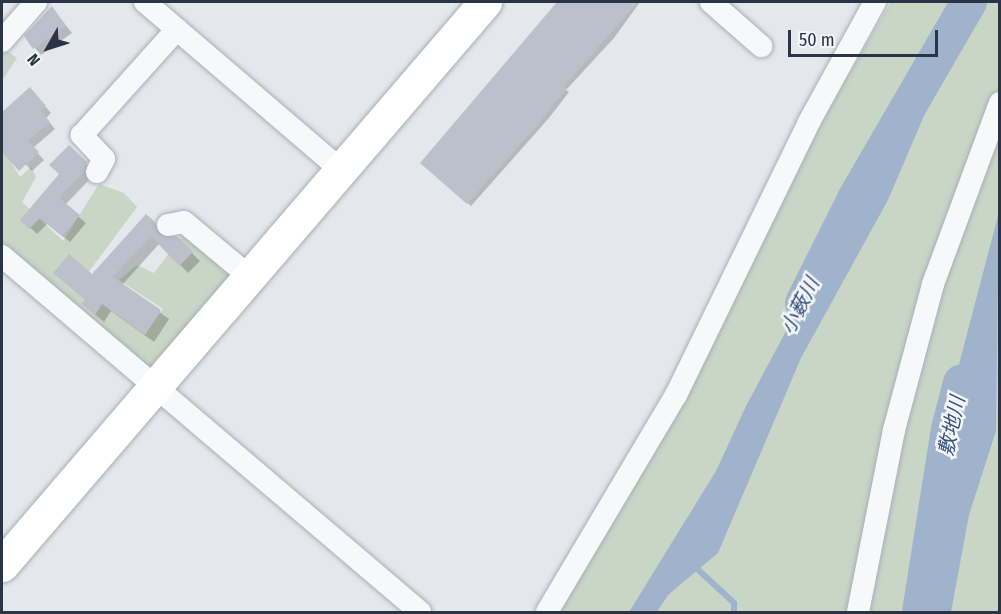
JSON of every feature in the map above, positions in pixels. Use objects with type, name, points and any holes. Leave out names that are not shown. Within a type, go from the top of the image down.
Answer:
[{"type":"street","points":[[2,41],[36,2]]},
{"type":"street","points":[[145,2],[340,170]]},
{"type":"street","points":[[2,565],[485,2]]},
{"type":"street","points":[[711,2],[761,46]]},
{"type":"street","points":[[547,612],[676,395],[809,123],[875,2]]},
{"type":"street","points":[[97,172],[104,159],[82,135],[177,29]]},
{"type":"street","points":[[858,612],[894,430],[933,284],[999,103]]},
{"type":"street","points":[[168,225],[184,222],[250,277]]},
{"type":"street","points":[[2,256],[420,612]]},
{"type":"green space","points":[[891,2],[999,2],[999,612],[544,612],[753,237]]},
{"type":"green space","points":[[2,48],[17,58],[2,81]]},
{"type":"green space","points":[[2,147],[20,177],[31,167],[36,177],[22,202],[63,241],[99,184],[124,193],[137,207],[85,277],[145,334],[163,309],[119,280],[137,265],[154,273],[185,232],[232,272],[152,372],[2,242]]},
{"type":"water","points":[[962,2],[981,2],[941,76],[888,200],[801,358],[718,553],[668,595],[657,612],[629,612],[716,471],[746,406]]},
{"type":"water","points":[[999,212],[996,431],[969,515],[951,612],[920,612],[916,545],[940,488],[952,391]]},
{"type":"building","points":[[557,2],[638,2],[564,86],[567,88],[534,129],[467,204],[420,163]]},
{"type":"building","points":[[52,6],[66,26],[33,49],[24,36]]},
{"type":"building","points":[[30,87],[46,106],[41,111],[50,122],[28,141],[39,152],[19,171],[2,152],[2,112]]},
{"type":"building","points":[[69,145],[87,162],[84,172],[59,198],[80,215],[62,236],[40,218],[29,229],[20,220],[59,174],[49,165]]},
{"type":"building","points":[[146,214],[155,222],[158,234],[178,237],[193,252],[179,266],[151,236],[113,277],[161,310],[145,335],[102,304],[95,315],[82,304],[85,300],[53,273],[69,254],[92,274]]},
{"type":"waterway","name":"小薮川","points":[[803,303],[856,197],[969,2]]},
{"type":"waterway","name":"敷地川","points":[[920,612],[949,429],[961,383]]},
{"type":"waterway","points":[[693,565],[734,603],[734,612]]}]
